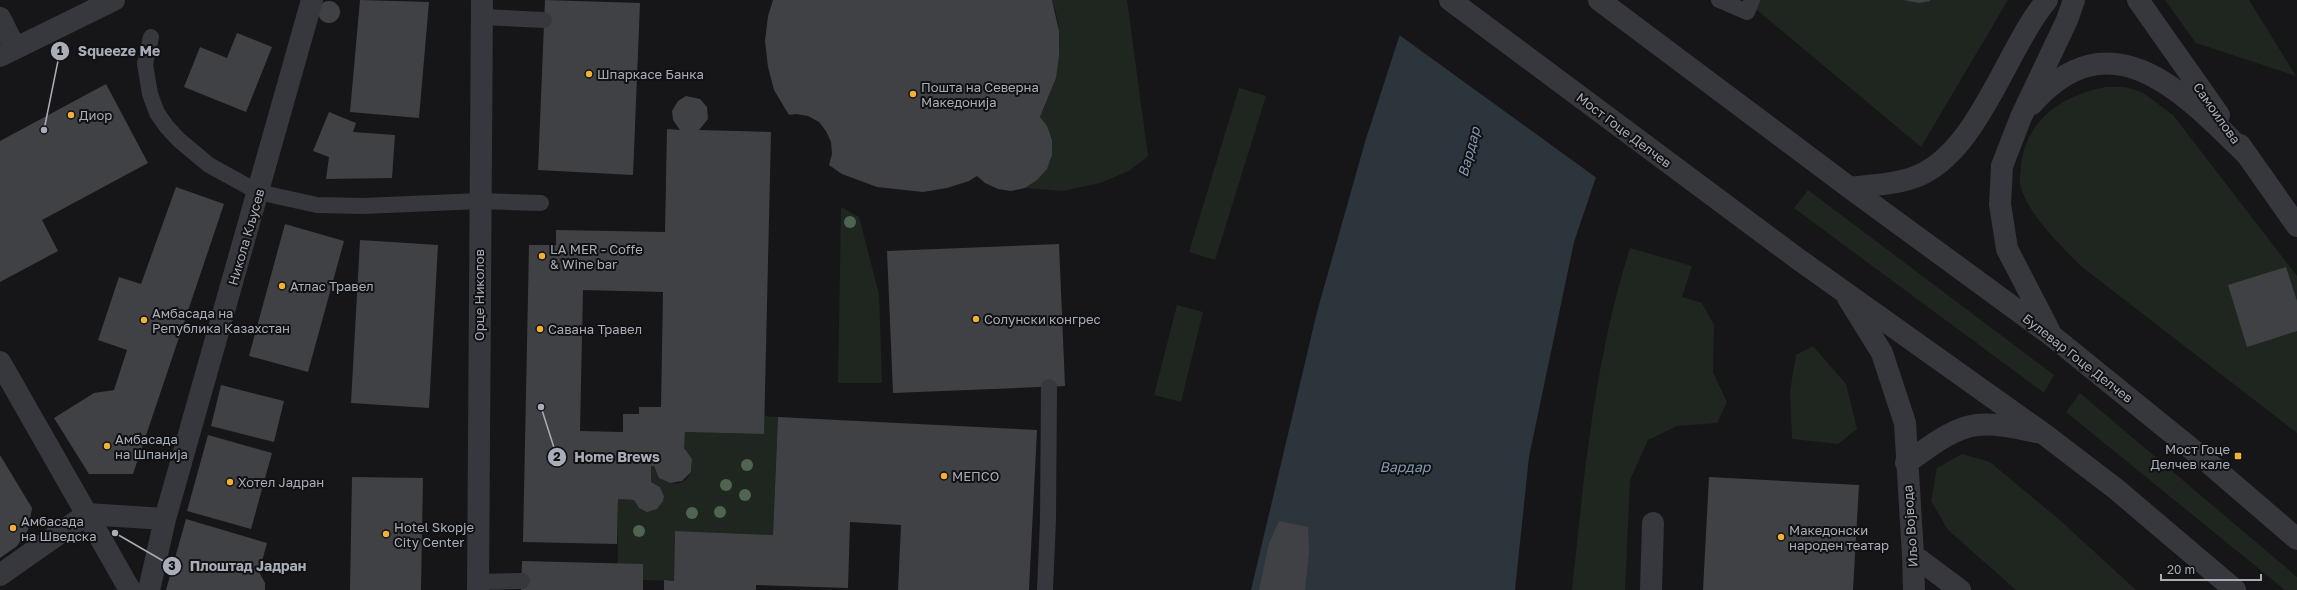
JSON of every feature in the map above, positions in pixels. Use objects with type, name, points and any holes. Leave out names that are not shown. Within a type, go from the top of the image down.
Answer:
[{"type":"street","points":[[0,18],[8,52],[79,7],[114,0]]},
{"type":"street","name":"Никола Кљусев","points":[[149,590],[166,519],[312,0]]},
{"type":"street","name":"Мост Гоце Делчев","points":[[1450,0],[1843,291]]},
{"type":"street","points":[[1599,0],[1850,188],[1912,178],[1932,169],[1952,153],[1971,128],[2016,48],[2047,0]]},
{"type":"street","points":[[2051,335],[2007,249],[2000,204],[2002,166],[2021,117],[2067,20],[2074,0]]},
{"type":"street","name":"Самоилова","points":[[2138,0],[2297,226]]},
{"type":"street","name":"Орце Николов","points":[[478,586],[482,8]]},
{"type":"street","points":[[2021,117],[2042,93],[2065,75],[2086,66],[2112,64],[2156,76],[2200,109],[2248,156]]},
{"type":"street","name":"Булевар Гоце Делчев","points":[[1850,188],[2051,335],[2204,459],[2297,539]]},
{"type":"street","points":[[1843,291],[2044,434],[2116,489],[2235,590]]},
{"type":"street","name":"Иљо Војвода","points":[[1843,291],[1882,353],[1905,423],[1914,590]]},
{"type":"street","points":[[0,362],[130,590]]},
{"type":"street","points":[[1906,463],[1954,432],[1976,425],[2010,427],[2044,434]]},
{"type":"street","points":[[0,575],[87,514],[166,519]]},
{"type":"street","points":[[1651,590],[1653,523]]},
{"type":"street","points":[[1913,556],[1960,590]]},
{"type":"lane","points":[[1720,0],[1747,12],[1752,0]]},
{"type":"lane","points":[[482,8],[544,20]]},
{"type":"lane","points":[[151,37],[145,64],[150,94],[157,113],[167,128],[209,165],[258,192],[317,205],[364,206],[480,201],[541,203]]},
{"type":"lane","points":[[1045,590],[1048,520],[1049,387]]},
{"type":"lane","points":[[478,586],[522,581]]},
{"type":"shaded area","points":[[1052,0],[1127,0],[1148,156],[1129,171],[1100,183],[1063,191],[1025,188],[1043,173],[1051,157],[1051,138],[1040,117],[1051,89],[1058,60],[1059,30]]},
{"type":"shaded area","points":[[1745,0],[2008,0],[1921,147]]},
{"type":"shaded area","points":[[2165,0],[2249,0],[2296,76],[2196,43]]},
{"type":"shaded area","points":[[2106,87],[2125,87],[2142,92],[2173,115],[2297,276],[2297,433],[2082,267],[2045,228],[2030,207],[2024,195],[2020,180],[2024,149],[2030,135],[2039,122],[2049,112],[2062,103],[2075,96]]},
{"type":"shaded area","points":[[1239,88],[1266,96],[1215,260],[1189,252]]},
{"type":"shaded area","points":[[1808,190],[2054,375],[2044,393],[1794,208]]},
{"type":"shaded area","points":[[841,207],[859,217],[879,294],[882,383],[838,383]]},
{"type":"shaded area","points":[[1630,248],[1692,266],[1682,297],[1702,303],[1714,325],[1713,372],[1727,402],[1717,423],[1677,426],[1648,440],[1630,480],[1625,590],[1572,590],[1586,460],[1599,374],[1618,290]]},
{"type":"shaded area","points":[[1177,305],[1203,312],[1181,402],[1154,395]]},
{"type":"shaded area","points":[[1813,346],[1846,384],[1857,429],[1838,444],[1792,439],[1790,391],[1796,355]]},
{"type":"shaded area","points":[[2080,393],[2297,577],[2297,590],[2285,590],[2066,412]]},
{"type":"shaded area","points":[[764,416],[778,417],[773,535],[675,531],[674,581],[643,580],[643,564],[618,564],[618,499],[634,500],[641,509],[646,511],[655,509],[662,502],[664,496],[660,487],[651,482],[651,466],[654,466],[662,479],[668,482],[680,483],[686,480],[690,474],[692,464],[691,459],[684,447],[685,432],[764,434]]},
{"type":"shaded area","points":[[1962,454],[1990,462],[2062,522],[2136,590],[2016,590],[1948,530],[1931,501],[1937,468]]},
{"type":"water","name":"Вардар","points":[[1411,0],[1656,0],[1574,242],[1529,457],[1515,590],[1251,590],[1317,312],[1365,142]]},
{"type":"pier","points":[[1409,0],[1658,0],[1598,179],[1398,34]]},
{"type":"building","points":[[360,0],[429,2],[419,118],[350,112]]},
{"type":"building","name":"Шпаркасе Банка","points":[[545,0],[640,3],[633,175],[538,170]]},
{"type":"building","name":"Пошта на Северна Македонија","points":[[773,0],[1052,0],[1059,31],[1059,56],[1056,78],[1040,117],[1047,126],[1052,140],[1052,155],[1047,169],[1037,180],[1025,188],[1011,191],[998,189],[985,183],[977,176],[969,181],[947,188],[923,192],[877,187],[842,174],[829,165],[832,154],[831,142],[826,131],[819,122],[808,116],[796,114],[789,115],[774,90],[768,67],[765,41],[768,16]]},
{"type":"building","points":[[1903,0],[1930,0],[1930,1],[1919,3]]},
{"type":"building","points":[[329,1],[333,2],[339,8],[339,16],[333,22],[329,23],[325,22],[319,16],[318,12],[319,8],[325,2]]},
{"type":"building","points":[[237,33],[272,47],[246,112],[184,87],[200,47],[227,58]]},
{"type":"building","points":[[106,84],[148,163],[42,220],[58,251],[0,282],[0,141]]},
{"type":"building","points":[[686,96],[700,99],[707,107],[708,119],[699,130],[771,132],[764,434],[685,432],[684,448],[692,459],[691,472],[682,481],[670,483],[659,478],[654,466],[651,466],[651,482],[660,487],[664,496],[663,501],[657,509],[647,512],[639,508],[634,500],[618,499],[617,544],[523,542],[529,245],[556,245],[556,230],[665,232],[667,129],[680,130],[673,120],[672,111],[678,101]],"holes":[[[583,290],[663,292],[661,407],[639,407],[639,414],[623,414],[623,432],[580,431]]]},
{"type":"building","points":[[329,112],[356,123],[353,132],[395,135],[392,178],[326,179],[329,157],[313,151]]},
{"type":"building","points":[[176,187],[224,204],[133,474],[89,474],[54,418],[94,393],[114,390],[127,350],[98,340],[119,277],[141,284]]},
{"type":"building","points":[[285,224],[344,241],[308,372],[249,356]]},
{"type":"building","points":[[360,240],[438,245],[429,408],[351,403]]},
{"type":"building","name":"Солунски конгрес","points":[[1059,244],[1065,386],[893,393],[887,251]]},
{"type":"building","points":[[2286,267],[2297,301],[2297,331],[2247,347],[2228,285]]},
{"type":"building","points":[[221,385],[284,401],[274,442],[211,426]]},
{"type":"building","points":[[778,417],[1037,430],[1029,590],[898,590],[901,525],[850,522],[848,588],[756,585],[756,590],[664,590],[664,580],[674,581],[675,531],[773,535]]},
{"type":"building","name":"Хотел Јадран","points":[[208,435],[272,453],[251,529],[187,511]]},
{"type":"building","points":[[0,455],[32,508],[28,530],[17,546],[0,558]]},
{"type":"building","name":"Hotel Skopje City Center","points":[[352,477],[423,478],[421,590],[350,590]]},
{"type":"building","name":"Македонски народен театар","points":[[1709,477],[1859,485],[1853,590],[1703,590]]},
{"type":"building","points":[[186,519],[267,543],[259,572],[265,583],[265,590],[166,590]]},
{"type":"building","points":[[1279,521],[1308,527],[1309,553],[1305,590],[1259,590],[1269,543]]},
{"type":"building","points":[[522,561],[643,564],[643,590],[521,590]]},
{"type":"place","name":"Шпаркасе Банка","points":[[589,74]]},
{"type":"place","name":"Пошта на Северна Македонија","points":[[913,94]]},
{"type":"place","name":"Диор","points":[[71,115]]},
{"type":"place","name":"Squeeze Me","points":[[44,130]]},
{"type":"place","name":"LA MER - Coffe & Wine bar","points":[[542,256]]},
{"type":"place","name":"Атлас Травел","points":[[282,286]]},
{"type":"place","name":"Солунски конгрес","points":[[976,319]]},
{"type":"place","name":"Амбасада на Република Казахстан","points":[[144,320]]},
{"type":"place","name":"Савана Травел","points":[[540,329]]},
{"type":"place","name":"Home Brews","points":[[541,407]]},
{"type":"place","name":"Амбасада на Шпанија","points":[[107,446]]},
{"type":"place","name":"Мост Гоце Делчев кале","points":[[2238,456]]},
{"type":"place","name":"МЕПСО","points":[[944,476]]},
{"type":"place","name":"Хотел Јадран","points":[[230,482]]},
{"type":"place","name":"Амбасада на Шведска","points":[[13,528]]},
{"type":"place","name":"Плоштад Јадран","points":[[115,533]]},
{"type":"place","name":"Hotel Skopje City Center","points":[[386,534]]},
{"type":"place","name":"Македонски народен театар","points":[[1781,537]]}]
